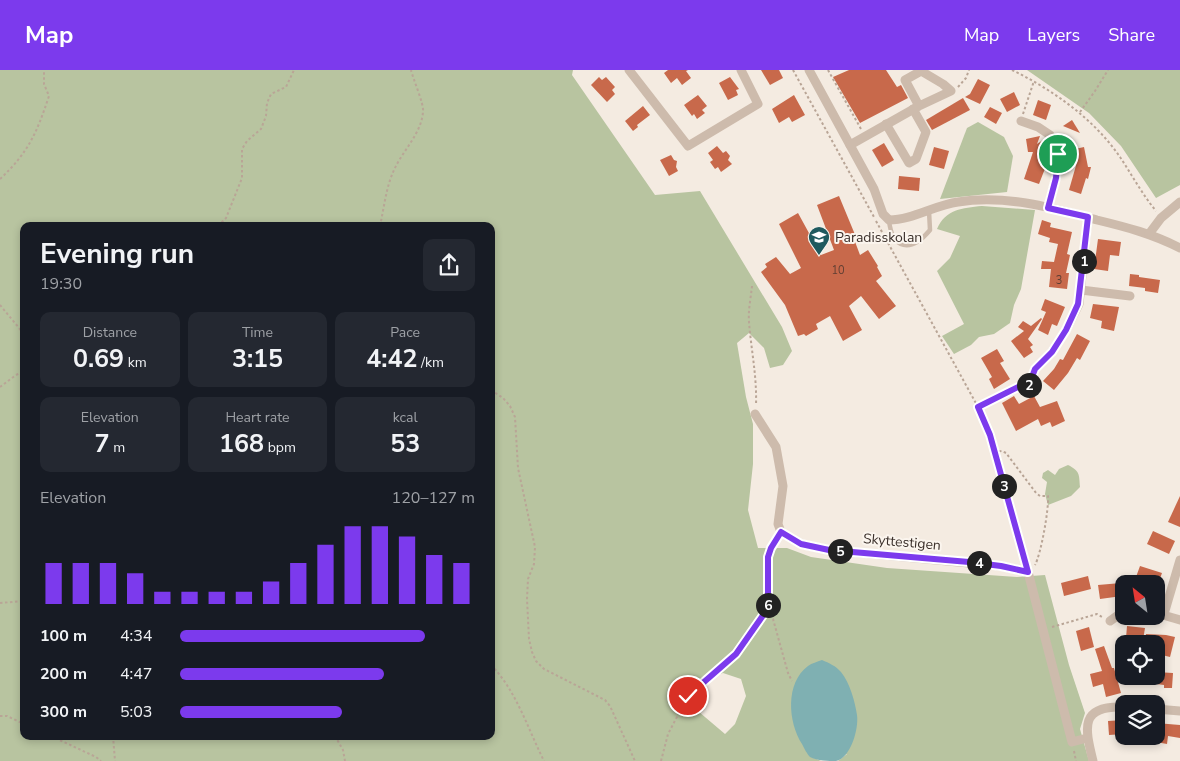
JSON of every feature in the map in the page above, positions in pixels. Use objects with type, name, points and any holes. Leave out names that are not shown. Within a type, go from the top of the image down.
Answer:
[{"type":"street","points":[[629,70],[688,146],[758,104],[741,70]]},
{"type":"street","points":[[809,70],[874,189],[883,214],[888,220],[900,220],[928,209],[959,202],[989,199],[1017,202],[1088,217],[1149,234],[1180,248]]},
{"type":"street","points":[[850,145],[865,136],[886,124],[916,107],[951,91],[921,71],[905,80],[916,107],[926,132],[916,159],[909,163],[886,124]]},
{"type":"street","points":[[1021,121],[1038,127],[1050,135],[1058,154],[1056,178],[1048,208]]},
{"type":"street","points":[[1149,234],[1161,218],[1180,202]]},
{"type":"street","points":[[1029,385],[1035,369],[1052,352],[1066,330],[1078,304],[1088,217]]},
{"type":"street","points":[[1081,290],[1130,296]]},
{"type":"street","points":[[755,414],[776,448],[784,486],[778,524],[781,532]]},
{"type":"street","name":"Skyttestigen","points":[[781,532],[801,544],[829,550],[969,562],[1028,572]]},
{"type":"street","points":[[1165,600],[1180,560]]},
{"type":"street","points":[[1028,572],[1072,742],[1087,738]]},
{"type":"street","points":[[1165,616],[1180,620]]},
{"type":"street","points":[[1110,621],[1115,617]]},
{"type":"street","points":[[1093,761],[1086,726],[1092,714],[1115,707]]},
{"type":"street","points":[[1165,710],[1180,711]]},
{"type":"lane","points":[[888,220],[897,243],[902,246],[913,244],[923,239],[930,230],[928,209]]},
{"type":"path","points":[[0,179],[12,168],[28,148],[40,121],[49,96],[44,84],[44,70]]},
{"type":"path","points":[[222,222],[226,218],[242,178],[242,149],[247,141],[261,129],[271,94],[286,87],[294,70]]},
{"type":"path","points":[[381,222],[394,170],[414,137],[421,122],[424,108],[411,70]]},
{"type":"path","points":[[793,70],[978,407],[990,435],[1028,572]]},
{"type":"path","points":[[828,70],[865,136]]},
{"type":"path","points":[[951,91],[961,85],[969,70]]},
{"type":"path","points":[[1012,70],[1034,81],[1079,112],[1119,155],[1144,196],[1161,218]]},
{"type":"path","points":[[1079,112],[1108,70]]},
{"type":"path","points":[[1021,121],[1034,81]]},
{"type":"path","points":[[752,286],[749,320],[756,392],[755,414]]},
{"type":"path","points":[[0,305],[20,329]]},
{"type":"path","points":[[0,387],[20,373]]},
{"type":"path","points":[[978,407],[1022,385],[1029,385]]},
{"type":"path","points":[[495,393],[503,398],[513,410],[518,468],[535,547],[534,564],[528,579],[527,599],[529,639],[532,652],[536,661],[544,669],[605,700],[610,706],[635,761]]},
{"type":"path","points":[[994,452],[1002,451],[1006,454],[1036,493],[1040,496],[1048,496],[1042,544],[1036,563],[1028,572]]},
{"type":"path","points":[[661,761],[668,734],[688,696],[736,654],[768,607],[768,557],[781,532]]},
{"type":"path","points":[[0,603],[20,602]]},
{"type":"path","points":[[764,614],[773,618],[788,673],[792,681]]},
{"type":"path","points":[[1043,630],[1097,614],[1110,621]]},
{"type":"path","points":[[495,669],[501,674],[513,696],[544,761]]},
{"type":"path","points":[[0,716],[7,716],[20,722]]},
{"type":"path","points":[[60,740],[101,761]]},
{"type":"path","points":[[113,740],[115,761]]},
{"type":"path","points":[[337,740],[343,750],[345,761]]},
{"type":"green space","points":[[0,70],[573,70],[572,75],[655,195],[700,191],[782,327],[792,351],[783,365],[770,368],[764,348],[749,333],[737,343],[746,397],[753,424],[753,464],[748,510],[758,548],[787,548],[811,557],[887,568],[1017,577],[1045,575],[1069,665],[1085,713],[1080,729],[1089,761],[838,761],[847,754],[810,756],[821,761],[0,761]],"holes":[[[723,673],[741,679],[746,696],[735,724],[725,734],[692,706],[689,699],[711,677]]]},
{"type":"green space","points":[[1027,70],[1180,70],[1180,185],[1156,198],[1121,146],[1089,113]]},
{"type":"green space","points":[[978,122],[1004,137],[1013,156],[1007,192],[940,199],[967,128]]},
{"type":"green space","points":[[982,206],[1035,210],[1021,289],[1014,305],[1010,323],[994,334],[979,337],[971,345],[954,354],[942,336],[964,324],[937,271],[950,258],[960,236],[937,229],[950,213],[961,209]]},
{"type":"green space","points":[[1068,465],[1078,473],[1080,487],[1071,496],[1048,505],[1045,494],[1047,482],[1042,478],[1043,473],[1048,470],[1055,475],[1059,469]]},
{"type":"water","points":[[822,660],[837,668],[844,676],[852,693],[857,715],[857,727],[850,749],[841,759],[836,761],[819,760],[810,757],[797,735],[792,714],[792,692],[795,682],[808,666]]},
{"type":"building","points":[[668,70],[688,70],[686,71],[691,78],[682,85],[677,78],[671,83],[664,73]]},
{"type":"building","points":[[761,70],[779,70],[783,78],[770,85]]},
{"type":"building","points":[[849,70],[886,70],[897,87],[901,85],[908,98],[860,123],[833,77]]},
{"type":"building","points":[[599,77],[602,80],[606,77],[615,87],[612,90],[615,94],[607,102],[591,85]]},
{"type":"building","points":[[730,77],[739,89],[736,90],[738,95],[728,100],[719,83]]},
{"type":"building","points":[[978,79],[990,85],[980,104],[965,97],[970,94]]},
{"type":"building","points":[[1014,92],[1020,105],[1007,112],[1000,99]]},
{"type":"building","points":[[698,95],[707,106],[702,110],[705,113],[697,119],[694,114],[692,116],[684,105]]},
{"type":"building","points":[[794,95],[805,115],[792,122],[789,117],[779,123],[772,109]]},
{"type":"building","points":[[963,98],[970,110],[932,130],[926,120]]},
{"type":"building","points":[[1038,100],[1051,105],[1046,120],[1033,115]]},
{"type":"building","points":[[643,106],[650,115],[637,125],[638,127],[633,131],[625,121]]},
{"type":"building","points":[[990,107],[1002,113],[996,124],[984,117]]},
{"type":"building","points":[[1072,120],[1080,133],[1063,126]]},
{"type":"building","points":[[1040,136],[1037,144],[1043,140],[1045,154],[1047,154],[1046,166],[1039,184],[1024,179],[1033,152],[1028,152],[1026,139]]},
{"type":"building","points":[[884,143],[894,160],[882,167],[872,150]]},
{"type":"building","points":[[717,146],[723,153],[726,151],[730,156],[728,160],[732,164],[721,172],[718,167],[715,169],[710,162],[713,160],[708,153]]},
{"type":"building","points":[[934,147],[949,151],[944,169],[929,165]]},
{"type":"building","points":[[1084,147],[1088,167],[1091,167],[1081,194],[1069,190],[1077,162],[1073,163],[1071,150]]},
{"type":"building","points":[[671,155],[677,161],[676,167],[678,171],[669,176],[660,160]]},
{"type":"building","points":[[899,176],[920,178],[919,191],[898,189]]},
{"type":"building","points":[[839,196],[856,237],[854,239],[860,255],[868,250],[882,276],[876,281],[896,306],[879,319],[861,296],[849,306],[862,330],[843,341],[830,316],[816,324],[818,329],[806,336],[804,334],[798,336],[785,305],[761,272],[767,267],[765,264],[776,257],[790,274],[801,268],[779,224],[798,213],[821,255],[834,250],[817,205]]},
{"type":"building","points":[[1042,220],[1051,223],[1050,227],[1072,232],[1067,254],[1070,255],[1066,273],[1069,273],[1067,289],[1049,287],[1051,269],[1041,269],[1042,261],[1054,262],[1058,244],[1049,242],[1050,238],[1038,234]]},
{"type":"building","points":[[1098,239],[1121,242],[1119,256],[1110,255],[1108,271],[1094,269]]},
{"type":"building","points":[[1130,274],[1160,280],[1158,293],[1145,291],[1145,288],[1129,286]]},
{"type":"building","points":[[1045,299],[1065,307],[1057,326],[1052,324],[1048,335],[1038,330],[1046,312],[1041,310]]},
{"type":"building","points":[[1093,304],[1119,307],[1114,331],[1101,328],[1102,321],[1090,318]]},
{"type":"building","points":[[1041,318],[1028,339],[1033,345],[1030,347],[1033,352],[1024,358],[1011,341],[1024,331],[1018,327],[1023,321],[1031,326]]},
{"type":"building","points":[[1077,334],[1090,341],[1080,360],[1077,358],[1054,390],[1043,381],[1060,359],[1063,360]]},
{"type":"building","points":[[997,349],[1004,361],[1000,363],[1010,379],[994,389],[989,379],[992,377],[981,358]]},
{"type":"building","points":[[1014,396],[1019,404],[1034,396],[1040,407],[1057,401],[1065,421],[1052,427],[1050,422],[1041,426],[1038,419],[1016,431],[1002,403]]},
{"type":"building","points":[[1180,496],[1180,527],[1168,522]]},
{"type":"building","points":[[1153,531],[1175,541],[1169,554],[1147,544]]},
{"type":"building","points":[[1140,566],[1162,573],[1161,575],[1137,575]]},
{"type":"building","points":[[1088,576],[1091,589],[1064,596],[1061,583]]},
{"type":"building","points":[[1115,584],[1115,597],[1100,599],[1098,585]]},
{"type":"building","points":[[1127,626],[1145,628],[1144,635],[1126,635]]},
{"type":"building","points":[[1089,627],[1094,647],[1081,651],[1076,631]]},
{"type":"building","points":[[1146,634],[1166,635],[1175,637],[1170,657],[1165,656],[1165,635]]},
{"type":"building","points":[[1104,646],[1112,668],[1114,668],[1115,685],[1119,685],[1121,693],[1106,697],[1103,684],[1093,687],[1090,674],[1102,671],[1095,649]]},
{"type":"building","points":[[1165,673],[1173,673],[1172,688],[1164,688]]},
{"type":"building","points":[[1108,721],[1115,721],[1115,735],[1109,735]]},
{"type":"building","points":[[1165,724],[1180,725],[1180,738],[1168,736],[1167,744],[1165,744]]},
{"type":"place","name":"Paradisskolan","points":[[819,256]]},
{"type":"route","points":[[688,696],[736,654],[768,607],[768,557],[781,532],[801,544],[829,550],[969,562],[1028,572],[990,435],[978,407],[1022,385],[1029,385],[1035,369],[1052,352],[1066,330],[1078,304],[1088,217],[1048,208],[1056,178],[1058,154]]}]
